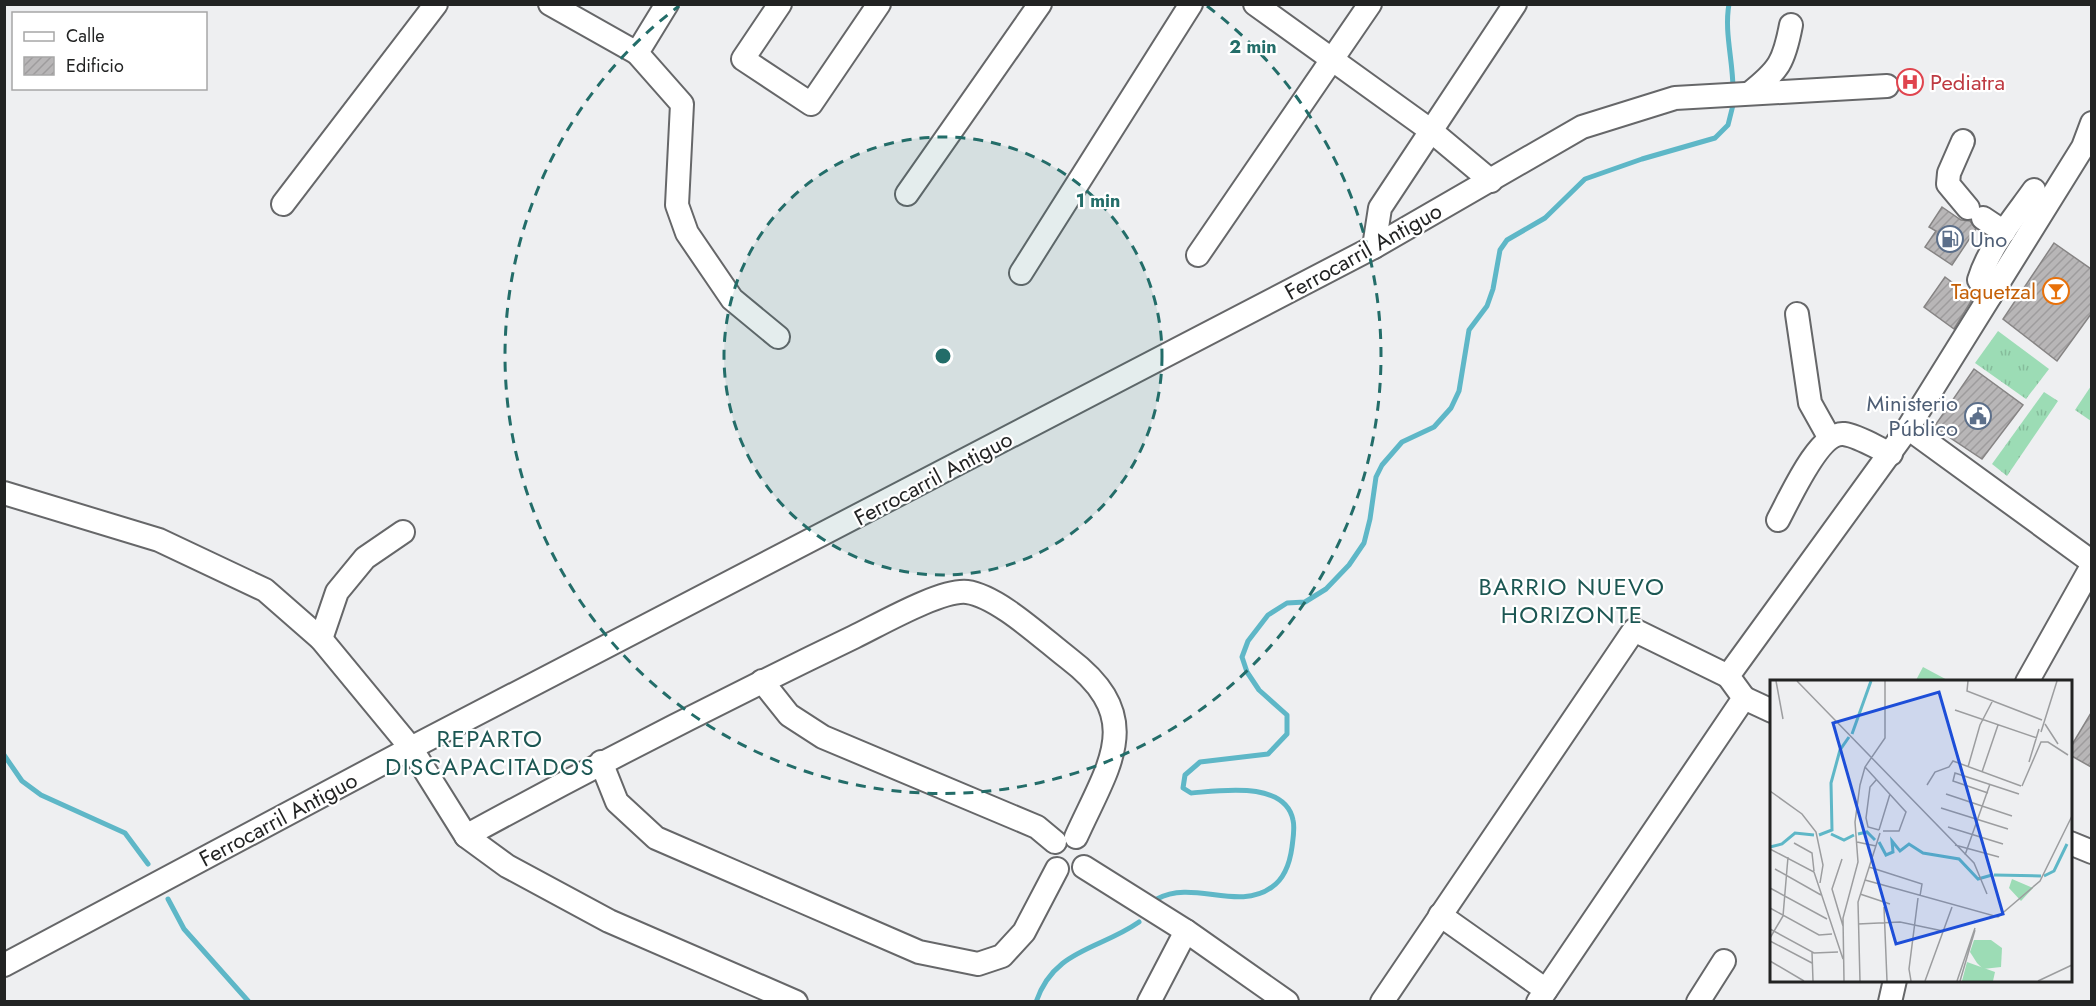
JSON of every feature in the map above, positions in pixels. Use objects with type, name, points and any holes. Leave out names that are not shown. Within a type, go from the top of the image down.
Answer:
[{"type":"street","points":[[283,204],[436,4]]},
{"type":"street","points":[[550,4],[637,53],[682,104],[677,205],[687,233],[732,299],[778,337]]},
{"type":"street","points":[[637,53],[667,4]]},
{"type":"street","points":[[780,4],[743,59],[811,104],[879,4]]},
{"type":"street","points":[[907,194],[1040,4]]},
{"type":"street","points":[[1021,273],[1191,4]]},
{"type":"street","points":[[1255,4],[1430,130],[1491,180]]},
{"type":"street","points":[[1198,255],[1334,61],[1370,4]]},
{"type":"street","points":[[1374,248],[1380,208],[1515,4]]},
{"type":"street","points":[[1750,93],[1774,74],[1783,58],[1791,25]]},
{"type":"street","name":"Ferrocarril Antiguo","points":[[4,965],[411,748],[1374,248],[1582,127],[1675,98],[1887,86]]},
{"type":"street","points":[[1728,676],[1891,454],[1990,296],[2087,150],[2091,123]]},
{"type":"street","points":[[1964,141],[1949,173],[1948,184],[1976,213],[2004,232]]},
{"type":"street","points":[[1990,296],[1979,280],[2004,232],[2034,190]]},
{"type":"street","points":[[1797,314],[1810,403],[1829,437]]},
{"type":"street","points":[[1908,428],[2091,564],[2028,680]]},
{"type":"street","points":[[1778,520],[1818,450],[1829,437],[1844,434],[1891,454]]},
{"type":"street","points":[[4,493],[159,540],[265,590],[321,639],[411,748],[466,836],[507,866],[609,921],[796,1002]]},
{"type":"street","points":[[321,639],[337,592],[365,558],[403,532]]},
{"type":"street","points":[[466,836],[601,762],[762,681],[951,593],[968,592],[993,601],[1084,670],[1108,699],[1115,717],[1113,754],[1065,839],[1050,851],[1057,869],[1066,873],[1076,872],[1084,867],[1088,855],[1085,844],[1065,839],[823,737],[789,715],[762,681]]},
{"type":"street","points":[[1382,1002],[1634,630],[1728,676],[1744,698],[1770,710]]},
{"type":"street","points":[[1440,915],[1542,996],[1744,698]]},
{"type":"street","points":[[601,762],[617,802],[656,838],[919,952],[978,964],[1002,956],[1024,932],[1057,869]]},
{"type":"street","points":[[2072,844],[2091,852]]},
{"type":"street","points":[[1084,867],[1186,931],[1287,1002]]},
{"type":"street","points":[[1149,1002],[1186,931]]},
{"type":"street","points":[[1698,1002],[1724,961]]},
{"type":"street","points":[[1890,1002],[1895,982]]},
{"type":"green space","points":[[1998,331],[2049,369],[2026,399],[1975,363]]},
{"type":"green space","points":[[2091,386],[2092,421],[2075,410]]},
{"type":"green space","points":[[2044,392],[2058,401],[2007,476],[1992,464]]},
{"type":"green space","points":[[1923,667],[1947,680],[1916,680]]},
{"type":"building","name":"Uno","points":[[1942,207],[1961,220],[1970,221],[1976,229],[1952,265],[1925,247],[1936,231],[1929,227]]},
{"type":"building","name":"Taquetzal","points":[[2054,243],[2091,269],[2091,314],[2057,361],[2003,319]]},
{"type":"building","points":[[1945,277],[1973,298],[1954,329],[1924,307]]},
{"type":"building","name":"Ministerio Público","points":[[1974,369],[2023,405],[1982,459],[1934,427]]},
{"type":"building","points":[[2091,713],[2091,767],[2072,756],[2072,745]]},
{"type":"waterway","points":[[1729,4],[1728,36],[1733,89]]},
{"type":"waterway","points":[[1157,899],[1185,892],[1245,897],[1259,894],[1272,887],[1284,874],[1290,858],[1294,834],[1293,820],[1287,807],[1278,799],[1265,793],[1233,790],[1191,793],[1183,788],[1185,775],[1200,762],[1268,754],[1287,734],[1287,715],[1259,690],[1247,672],[1242,657],[1248,641],[1268,615],[1287,603],[1305,602],[1326,589],[1349,565],[1364,543],[1376,477],[1382,465],[1402,442],[1434,427],[1451,408],[1459,391],[1469,330],[1487,306],[1493,289],[1500,250],[1507,240],[1545,218],[1585,179],[1642,159],[1715,138],[1728,125],[1734,101]]},
{"type":"waterway","points":[[4,755],[22,781],[41,795],[125,833],[148,864]]},
{"type":"waterway","points":[[168,899],[184,929],[249,1002]]},
{"type":"waterway","points":[[1036,1002],[1044,984],[1066,961],[1139,922]]},
{"type":"place","name":"Pediatra","points":[[1910,82]]},
{"type":"place","name":"Uno","points":[[1950,239]]},
{"type":"place","name":"Taquetzal","points":[[2056,291]]},
{"type":"place","name":"Ministerio Público","points":[[1978,416]]},
{"type":"district","name":"BARRIO NUEVO HORIZONTE","points":[[1572,601]]},
{"type":"district","name":"REPARTO DISCAPACITADOS","points":[[490,753]]}]
